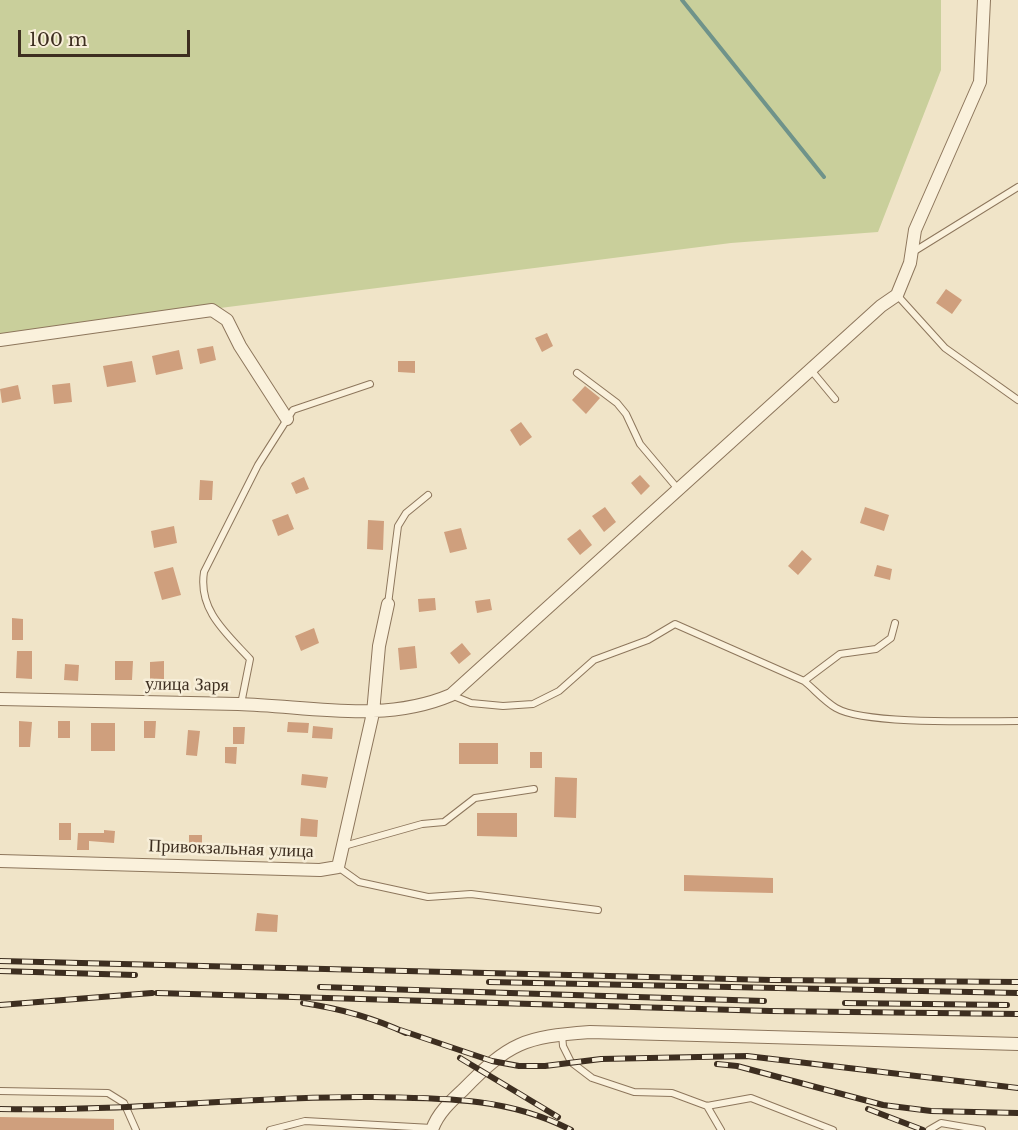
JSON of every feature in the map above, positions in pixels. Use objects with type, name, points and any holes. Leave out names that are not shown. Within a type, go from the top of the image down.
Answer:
[{"type":"street","points":[[451,695],[881,306],[897,295],[913,252],[915,230],[980,82],[984,0]]},
{"type":"street","points":[[0,340],[212,310],[227,320],[240,346],[287,419]]},
{"type":"street","name":"Привокзальная улица","points":[[0,861],[320,870],[338,867],[373,713],[379,646],[388,604]]},
{"type":"street","name":"улица Заря","points":[[0,699],[241,704],[373,713],[435,701],[451,695]]},
{"type":"street","points":[[432,1129],[454,1098],[510,1047],[533,1039],[562,1034],[590,1032],[1018,1044]]},
{"type":"lane","points":[[913,252],[1018,186]]},
{"type":"lane","points":[[897,295],[945,348],[1018,400]]},
{"type":"lane","points":[[811,370],[835,399]]},
{"type":"lane","points":[[577,373],[617,403],[626,414],[640,444],[678,489]]},
{"type":"lane","points":[[241,704],[250,659],[216,622],[205,603],[204,572],[258,465],[293,410],[370,384]]},
{"type":"lane","points":[[388,604],[398,526],[406,513],[428,495]]},
{"type":"lane","points":[[804,681],[840,654],[876,649],[891,638],[895,623]]},
{"type":"lane","points":[[451,695],[471,703],[504,706],[533,704],[559,691],[594,660],[648,640],[675,624],[804,681],[836,708],[857,715],[941,721],[1018,721]]},
{"type":"lane","points":[[344,846],[422,824],[444,822],[475,798],[534,789]]},
{"type":"lane","points":[[338,867],[358,882],[428,897],[471,894],[598,910]]},
{"type":"lane","points":[[562,1034],[563,1046],[572,1062],[592,1078],[634,1092],[672,1093],[707,1106],[751,1098],[833,1130]]},
{"type":"lane","points":[[0,1091],[108,1093],[124,1103],[136,1130]]},
{"type":"lane","points":[[707,1106],[721,1130]]},
{"type":"lane","points":[[270,1130],[305,1121],[432,1129]]},
{"type":"lane","points":[[929,1130],[941,1123],[982,1130]]},
{"type":"green space","points":[[0,0],[941,0],[941,70],[878,232],[731,243],[0,336]]},
{"type":"building","points":[[946,289],[962,300],[952,314],[936,303]]},
{"type":"building","points":[[547,333],[553,346],[542,352],[535,338]]},
{"type":"building","points":[[213,346],[216,360],[200,364],[197,349]]},
{"type":"building","points":[[179,350],[183,369],[156,375],[152,356]]},
{"type":"building","points":[[132,361],[136,382],[107,387],[103,366]]},
{"type":"building","points":[[398,361],[415,361],[415,373],[398,372]]},
{"type":"building","points":[[70,383],[72,402],[54,404],[52,385]]},
{"type":"building","points":[[18,385],[21,399],[2,403],[0,389]]},
{"type":"building","points":[[585,386],[600,398],[586,414],[572,400]]},
{"type":"building","points":[[521,422],[532,437],[520,446],[510,430]]},
{"type":"building","points":[[640,475],[650,486],[641,495],[631,483]]},
{"type":"building","points":[[304,477],[309,489],[296,494],[291,483]]},
{"type":"building","points":[[200,480],[213,481],[212,500],[199,500]]},
{"type":"building","points":[[605,507],[616,522],[604,532],[592,516]]},
{"type":"building","points":[[865,507],[889,515],[884,531],[860,523]]},
{"type":"building","points":[[288,514],[294,529],[278,536],[272,520]]},
{"type":"building","points":[[368,520],[384,521],[383,550],[367,549]]},
{"type":"building","points":[[174,526],[177,543],[154,548],[151,531]]},
{"type":"building","points":[[461,528],[467,549],[450,553],[444,532]]},
{"type":"building","points":[[580,529],[592,545],[580,555],[567,539]]},
{"type":"building","points":[[802,550],[812,559],[798,575],[788,566]]},
{"type":"building","points":[[877,565],[892,569],[890,580],[874,576]]},
{"type":"building","points":[[173,567],[181,595],[162,600],[154,572]]},
{"type":"building","points":[[435,598],[436,610],[419,612],[418,599]]},
{"type":"building","points":[[490,599],[492,610],[477,613],[475,601]]},
{"type":"building","points":[[12,618],[23,619],[23,640],[12,640]]},
{"type":"building","points":[[314,628],[319,643],[301,651],[295,636]]},
{"type":"building","points":[[462,643],[471,654],[459,664],[450,653]]},
{"type":"building","points":[[415,646],[417,668],[400,670],[398,648]]},
{"type":"building","points":[[17,651],[32,651],[32,679],[16,678]]},
{"type":"building","points":[[115,661],[133,661],[132,680],[115,680]]},
{"type":"building","points":[[164,661],[164,681],[150,681],[150,662]]},
{"type":"building","points":[[65,664],[79,665],[78,681],[64,680]]},
{"type":"building","points":[[19,721],[32,722],[30,747],[19,747]]},
{"type":"building","points":[[58,721],[70,721],[70,738],[58,738]]},
{"type":"building","points":[[144,721],[156,721],[155,738],[144,738]]},
{"type":"building","points":[[288,722],[309,723],[308,733],[287,732]]},
{"type":"building","points":[[91,723],[115,723],[115,751],[91,751]]},
{"type":"building","points":[[313,726],[333,728],[332,739],[312,738]]},
{"type":"building","points":[[233,727],[245,727],[244,744],[233,744]]},
{"type":"building","points":[[188,730],[200,731],[197,756],[186,755]]},
{"type":"building","points":[[459,743],[498,743],[498,764],[459,764]]},
{"type":"building","points":[[225,747],[237,747],[236,764],[225,763]]},
{"type":"building","points":[[530,752],[542,752],[542,768],[530,768]]},
{"type":"building","points":[[302,774],[328,777],[326,788],[301,785]]},
{"type":"building","points":[[555,777],[577,778],[576,818],[554,817]]},
{"type":"building","points":[[477,813],[517,813],[517,837],[477,836]]},
{"type":"building","points":[[301,818],[318,820],[317,837],[300,836]]},
{"type":"building","points":[[59,823],[71,823],[71,840],[59,840]]},
{"type":"building","points":[[104,830],[115,831],[114,843],[89,841],[89,850],[77,850],[78,833],[104,833]]},
{"type":"building","points":[[189,835],[202,835],[202,848],[189,849]]},
{"type":"building","points":[[684,875],[773,878],[773,893],[684,891]]},
{"type":"building","points":[[257,913],[278,915],[277,932],[255,931]]},
{"type":"building","points":[[0,1117],[114,1119],[114,1130],[0,1130]]},
{"type":"waterway","points":[[682,0],[824,177]]},
{"type":"railway","points":[[0,961],[772,980],[1018,982]]},
{"type":"railway","points":[[0,971],[135,975]]},
{"type":"railway","points":[[489,982],[1018,993]]},
{"type":"railway","points":[[320,987],[764,1001]]},
{"type":"railway","points":[[0,1005],[152,993]]},
{"type":"railway","points":[[157,993],[770,1011],[1018,1014]]},
{"type":"railway","points":[[303,1003],[355,1014],[406,1033]]},
{"type":"railway","points":[[845,1003],[1007,1005]]},
{"type":"railway","points":[[400,1030],[492,1061],[519,1066],[545,1066],[601,1059],[747,1056],[1018,1088]]},
{"type":"railway","points":[[460,1058],[558,1117]]},
{"type":"railway","points":[[717,1064],[737,1066],[883,1105],[931,1111],[1018,1113]]},
{"type":"railway","points":[[0,1109],[93,1108],[326,1097],[423,1098],[499,1105],[547,1119],[571,1130]]},
{"type":"railway","points":[[868,1109],[923,1130]]}]
